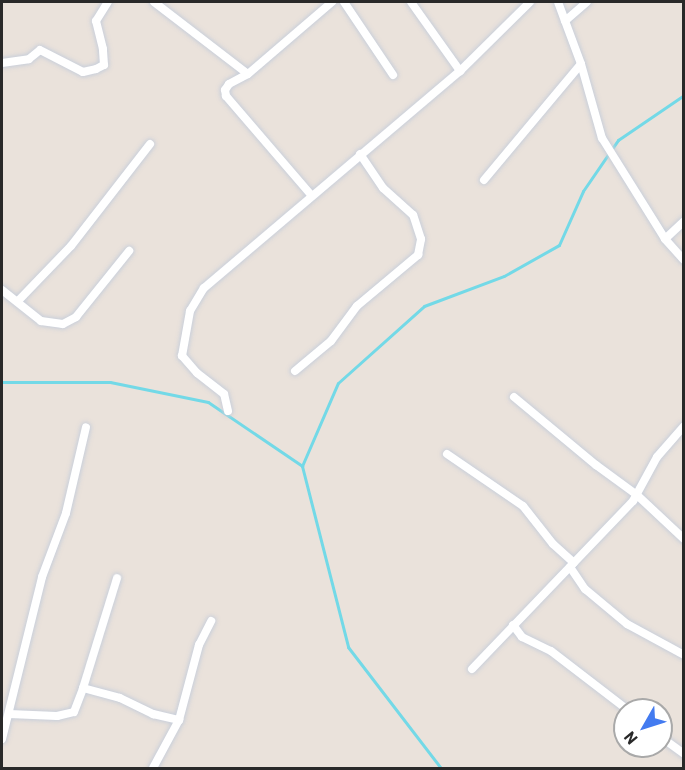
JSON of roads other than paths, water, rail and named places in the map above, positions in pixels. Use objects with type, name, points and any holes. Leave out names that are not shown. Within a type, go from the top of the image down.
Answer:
[{"type":"street","points":[[2,63],[29,59],[40,50],[83,72],[104,65],[104,49],[96,21],[108,2]]},
{"type":"street","points":[[154,2],[248,74]]},
{"type":"street","points":[[312,196],[226,96],[225,90],[229,84],[248,74],[332,2]]},
{"type":"street","points":[[344,2],[393,75]]},
{"type":"street","points":[[411,2],[460,71]]},
{"type":"street","points":[[228,411],[224,394],[197,373],[182,356],[190,311],[204,288],[460,71],[530,2]]},
{"type":"street","points":[[558,2],[581,64],[602,138],[665,239],[684,260]]},
{"type":"street","points":[[565,21],[587,2]]},
{"type":"street","points":[[484,180],[581,64]]},
{"type":"street","points":[[18,301],[71,246],[150,144]]},
{"type":"street","points":[[295,371],[331,341],[357,306],[418,255],[421,239],[413,215],[383,188],[360,154]]},
{"type":"street","points":[[665,239],[684,221]]},
{"type":"street","points":[[2,290],[41,321],[63,324],[76,317],[129,250]]},
{"type":"street","points":[[514,397],[596,465],[637,495],[684,539]]},
{"type":"street","points":[[472,669],[637,495],[657,457],[684,426]]},
{"type":"street","points":[[2,739],[42,577],[66,513],[86,428]]},
{"type":"street","points":[[447,454],[523,506],[552,544],[572,565],[585,589],[627,624],[684,655]]},
{"type":"street","points":[[9,714],[57,716],[74,711],[117,578]]},
{"type":"street","points":[[153,768],[179,720],[199,645],[211,621]]},
{"type":"street","points":[[513,625],[522,637],[550,651],[613,699]]},
{"type":"street","points":[[83,688],[120,698],[153,714],[179,720]]},
{"type":"waterway","points":[[302,466],[338,383],[424,306],[504,276],[559,245],[583,191],[618,140],[684,95]]},
{"type":"waterway","points":[[2,382],[110,382],[208,402],[302,466],[348,647],[441,768]]}]
